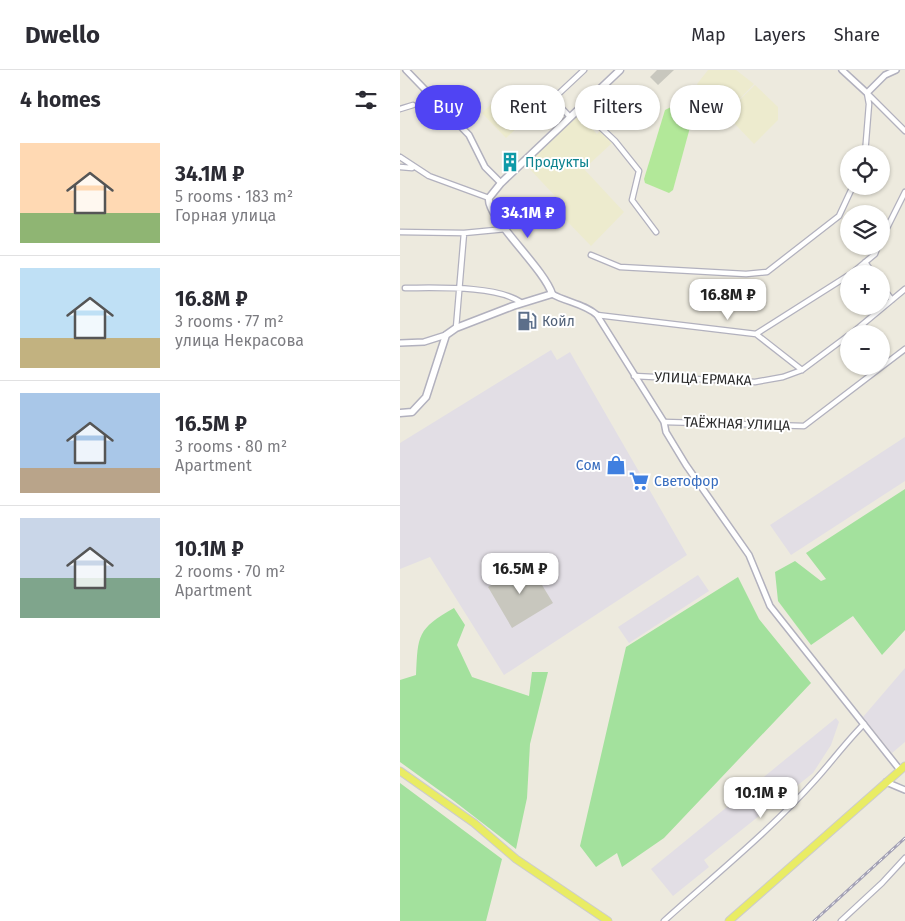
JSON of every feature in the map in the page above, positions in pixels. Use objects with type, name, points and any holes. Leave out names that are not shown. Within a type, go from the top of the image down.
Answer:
[{"type":"main road","points":[[604,85],[620,70]]},
{"type":"main road","points":[[400,413],[412,412],[426,397],[446,335],[456,328],[522,303],[552,294],[533,263],[490,210],[489,198],[501,183],[575,112]]},
{"type":"main road","points":[[729,921],[903,768]]},
{"type":"main road","points":[[400,771],[474,823],[516,859],[608,921]]},
{"type":"street","points":[[406,70],[469,135],[485,167],[501,183]]},
{"type":"street","points":[[570,117],[554,99],[584,70]]},
{"type":"street","points":[[842,70],[905,131]]},
{"type":"street","points":[[867,93],[886,74],[896,70]]},
{"type":"street","points":[[866,145],[869,104],[867,93]]},
{"type":"street","points":[[400,109],[413,105]]},
{"type":"street","points":[[603,130],[615,141],[639,171],[632,200],[656,232]]},
{"type":"street","points":[[400,157],[413,168],[429,176],[489,198]]},
{"type":"street","points":[[400,167],[413,168]]},
{"type":"street","points":[[890,222],[905,192]]},
{"type":"street","points":[[591,255],[620,267],[746,274],[767,272],[839,216],[849,195]]},
{"type":"street","points":[[400,232],[464,233],[506,229]]},
{"type":"street","points":[[456,328],[464,233]]},
{"type":"street","points":[[862,265],[874,255]]},
{"type":"street","points":[[756,334],[840,281]]},
{"type":"street","points":[[404,288],[459,288],[512,296],[522,303]]},
{"type":"street","name":"УЛИЦА ЕРМАКА","points":[[862,325],[905,289]]},
{"type":"street","points":[[552,294],[563,300],[585,307],[597,315],[664,422],[666,432],[686,465],[749,555],[770,606],[864,724],[903,768]]},
{"type":"street","points":[[597,315],[756,334],[802,370]]},
{"type":"street","points":[[400,343],[424,342],[446,335]]},
{"type":"street","name":"УЛИЦА ЕРМАКА","points":[[634,376],[755,382],[783,377],[802,370],[840,342]]},
{"type":"street","name":"ТАЁЖНАЯ УЛИЦА","points":[[664,422],[804,426],[905,349]]},
{"type":"street","points":[[664,921],[794,801],[864,724]]},
{"type":"street","points":[[886,782],[905,790]]},
{"type":"street","points":[[841,921],[882,883],[905,858]]},
{"type":"shaded area","points":[[708,70],[736,70],[754,84],[741,98],[741,85],[697,84]]},
{"type":"shaded area","points":[[755,85],[778,107],[778,120],[754,144],[741,130],[741,98]]},
{"type":"shaded area","points":[[491,104],[491,122],[482,113]]},
{"type":"shaded area","points":[[575,117],[575,130],[593,130],[597,134],[601,130],[612,143],[584,169],[624,212],[591,246],[563,217],[556,223],[543,208],[555,196],[526,165],[562,130],[565,130],[565,127]]},
{"type":"shaded area","points":[[498,130],[515,130],[506,138]]},
{"type":"shaded area","points":[[551,350],[557,360],[570,352],[687,555],[504,675],[430,557],[400,569],[400,443]]},
{"type":"shaded area","points":[[905,437],[905,481],[791,555],[770,525]]},
{"type":"shaded area","points":[[698,575],[709,591],[629,643],[618,627]]},
{"type":"shaded area","points":[[905,668],[905,742],[892,753],[863,717]]},
{"type":"shaded area","points":[[836,718],[839,722],[831,745],[813,773],[704,860],[709,867],[673,896],[651,869]]},
{"type":"green space","points":[[670,108],[670,130],[689,130],[673,190],[669,193],[645,183],[644,179],[665,110]]},
{"type":"green space","points":[[905,489],[905,630],[882,655],[853,616],[811,645],[778,601],[775,572],[795,561],[821,581],[826,579],[806,553]]},
{"type":"green space","points":[[738,577],[759,619],[811,683],[664,838],[622,867],[617,853],[596,867],[580,846],[626,647]]},
{"type":"green space","points":[[454,608],[465,625],[457,645],[472,677],[529,696],[532,672],[548,672],[530,744],[527,798],[516,849],[400,762],[400,680],[416,675],[419,642],[426,628]]},
{"type":"green space","points":[[400,783],[502,859],[486,921],[400,921]]},
{"type":"building","points":[[657,70],[674,70],[658,85],[650,77]]},
{"type":"building","points":[[528,562],[553,603],[512,628],[488,587]]},
{"type":"railway","points":[[814,921],[905,838]]},
{"type":"place","name":"Продукты","points":[[510,162]]},
{"type":"place","name":"Койл","points":[[527,321]]},
{"type":"place","name":"Сом","points":[[616,465]]},
{"type":"place","name":"Светофор","points":[[639,481]]}]
